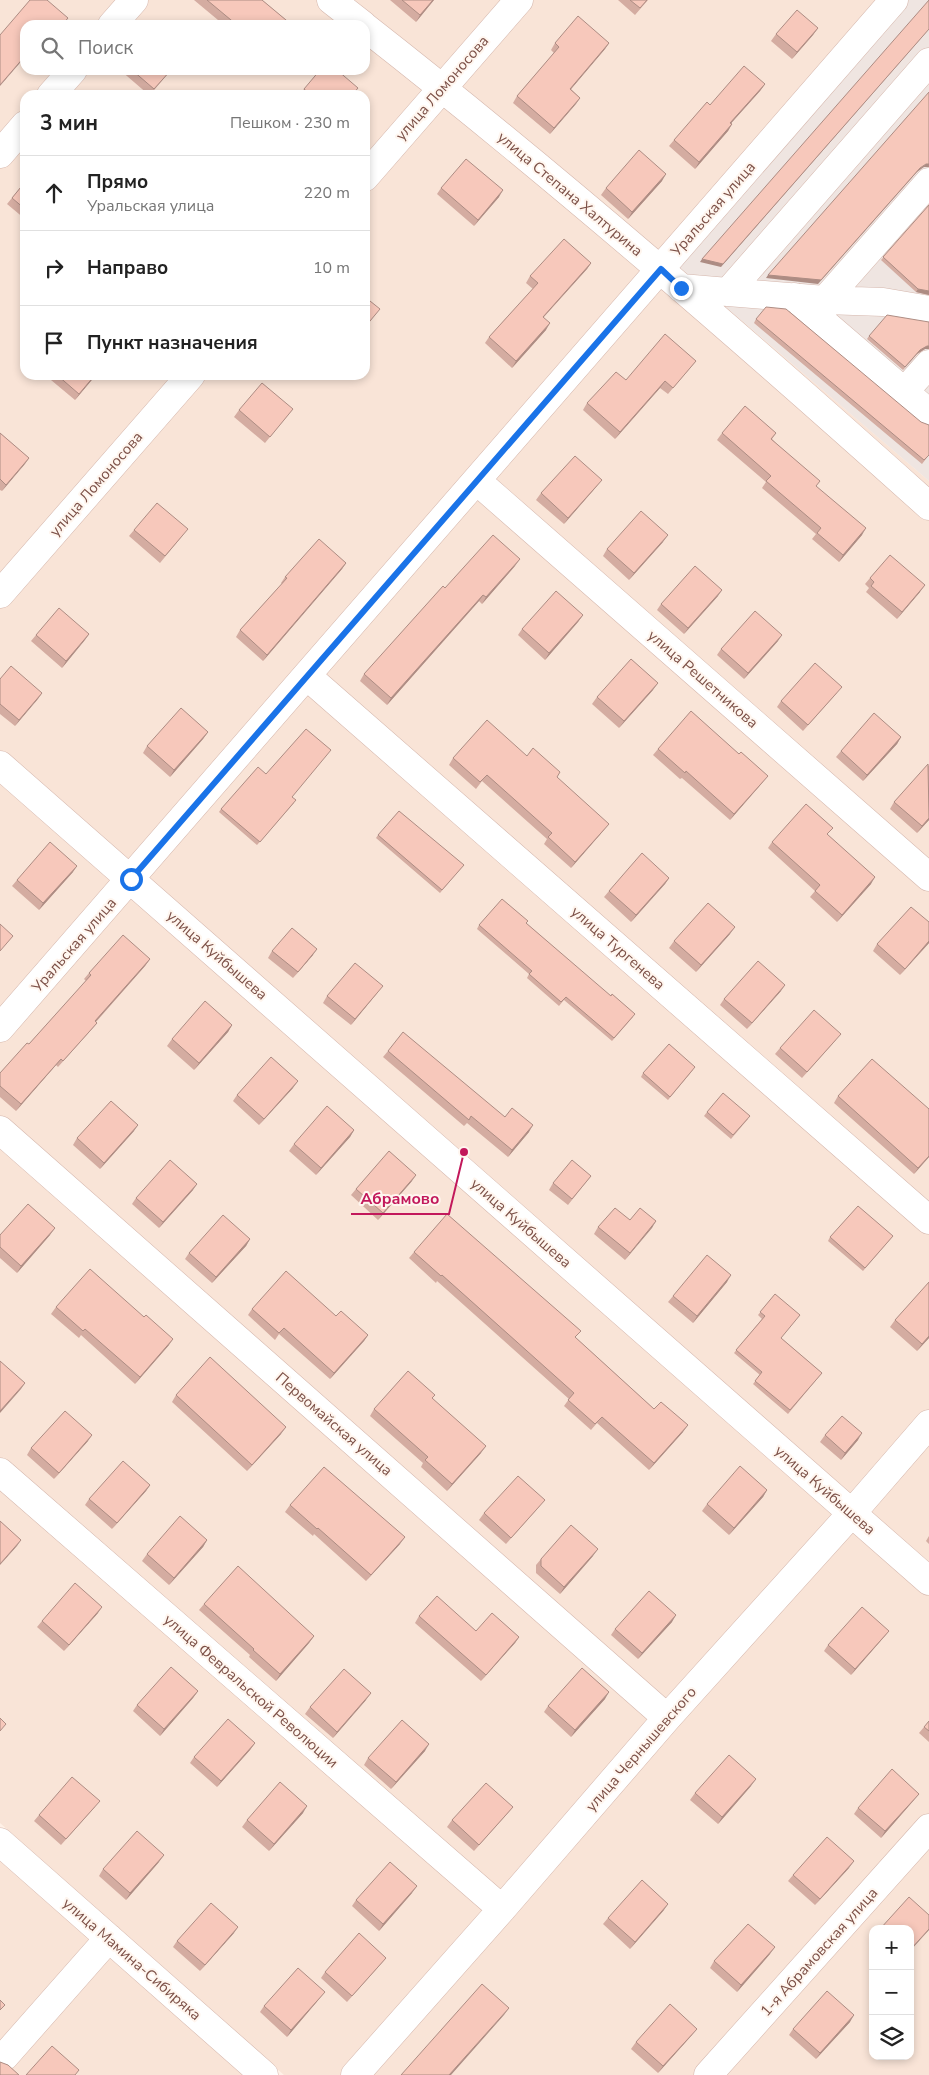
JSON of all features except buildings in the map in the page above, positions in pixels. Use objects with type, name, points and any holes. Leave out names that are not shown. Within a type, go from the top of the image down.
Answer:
[{"type":"street","points":[[116,20],[134,0]]},
{"type":"street","name":"улица Степана Халтурина","points":[[331,0],[356,20]]},
{"type":"street","name":"улица Ломоносова","points":[[370,170],[519,0]]},
{"type":"street","name":"Уральская улица","points":[[0,1028],[477,482],[894,0]]},
{"type":"street","name":"улица Степана Халтурина","points":[[370,31],[443,88],[661,269],[681,288],[925,493]]},
{"type":"street","points":[[728,292],[929,62]]},
{"type":"street","points":[[55,90],[69,75]]},
{"type":"street","points":[[0,154],[20,131]]},
{"type":"street","points":[[825,300],[929,182]]},
{"type":"street","points":[[681,288],[825,300],[883,302],[929,310]]},
{"type":"street","points":[[794,297],[929,413]]},
{"type":"street","points":[[904,392],[929,364]]},
{"type":"street","name":"улица Ломоносова","points":[[0,594],[187,380]]},
{"type":"street","name":"улица Решетникова","points":[[477,482],[929,877]]},
{"type":"street","name":"улица Тургенева","points":[[307,676],[929,1220]]},
{"type":"street","name":"улица Куйбышева","points":[[0,766],[929,1581]]},
{"type":"street","name":"Первомайская улица","points":[[0,1130],[667,1718]]},
{"type":"street","name":"улица Чернышевского","points":[[355,2075],[667,1718],[851,1514],[929,1424]]},
{"type":"street","name":"улица Февральской Революции","points":[[0,1472],[502,1909]]},
{"type":"street","name":"1-я Абрамовская улица","points":[[708,2075],[929,1828]]},
{"type":"street","name":"улица Мамина-Сибиряка","points":[[0,1842],[264,2075]]},
{"type":"street","points":[[4,2056],[109,1938]]},
{"type":"shaded area","points":[[0,0],[905,0],[678,266],[929,481],[929,2075],[284,2075],[0,1823]]},
{"type":"shaded area","points":[[905,0],[929,0],[929,481],[678,266]]},
{"type":"shaded area","points":[[0,1858],[244,2075],[0,2075]]},
{"type":"place","name":"Абрамово","points":[[464,1152]]},
{"type":"route","points":[[131,879],[661,269],[681,288]]}]
